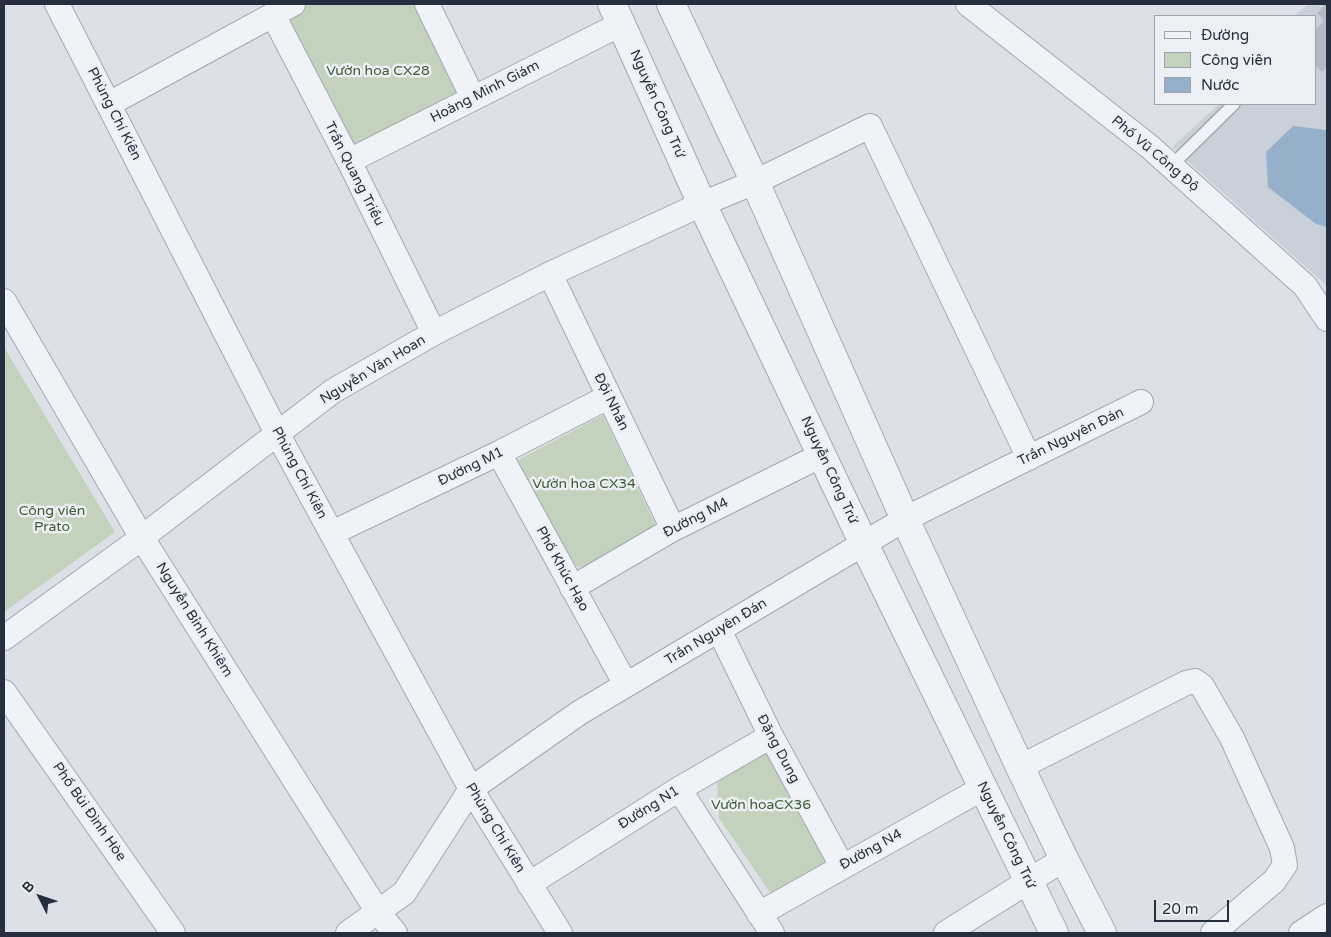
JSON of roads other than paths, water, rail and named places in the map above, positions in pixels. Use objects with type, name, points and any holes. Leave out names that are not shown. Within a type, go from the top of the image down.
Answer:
[{"type":"street","name":"Phùng Chí Kiên","points":[[57,4],[277,433],[471,789],[560,933]]},
{"type":"street","points":[[427,4],[473,98]]},
{"type":"street","points":[[671,4],[755,182],[905,519],[1020,767],[1102,933]]},
{"type":"street","name":"Phố Vũ Công Độ","points":[[968,4],[1171,166],[1305,286],[1327,319]]},
{"type":"street","points":[[109,104],[283,9]]},
{"type":"street","name":"Trần Quang Triều","points":[[283,9],[349,161],[434,333]]},
{"type":"street","name":"Hoàng Minh Giám","points":[[349,161],[473,98],[617,14]]},
{"type":"street","name":"Nguyễn Công Trứ","points":[[617,14],[702,204],[864,544],[1054,933]]},
{"type":"street","name":"Nguyễn Văn Hoan","points":[[4,638],[142,538],[333,391],[434,333],[550,274],[702,204],[755,182],[870,126],[1029,458]]},
{"type":"street","name":"Đội Nhân","points":[[550,274],[673,529]]},
{"type":"street","name":"Nguyễn Bỉnh Khiêm","points":[[4,301],[142,538],[378,912],[395,933]]},
{"type":"street","name":"Đường M1","points":[[332,533],[499,454],[608,397]]},
{"type":"street","name":"Trần Nguyên Đán","points":[[348,933],[404,893],[471,789],[579,713],[905,519],[1141,402]]},
{"type":"street","name":"Phố Khúc Hạo","points":[[499,454],[626,685]]},
{"type":"street","name":"Đường M4","points":[[572,588],[673,529],[822,455]]},
{"type":"street","name":"Đặng Dung","points":[[719,630],[771,736],[842,866]]},
{"type":"street","points":[[1020,767],[1186,683],[1195,681],[1202,686],[1232,738],[1282,848],[1286,865],[1274,882],[1212,933]]},
{"type":"street","name":"Phố Bùi Đình Hòe","points":[[4,692],[173,933]]},
{"type":"street","name":"Đường N1","points":[[529,884],[679,789],[771,736]]},
{"type":"street","name":"Đường N4","points":[[760,914],[983,788]]},
{"type":"street","points":[[679,789],[772,933]]},
{"type":"street","points":[[946,933],[1064,859]]},
{"type":"street","points":[[1301,933],[1327,916]]},
{"type":"lane","points":[[1171,166],[1233,105]]},
{"type":"water","points":[[1293,126],[1327,130],[1327,227],[1316,224],[1268,187],[1266,152]]},
{"type":"park label","name":"Vườn hoa CX28","points":[[378,71]]},
{"type":"park label","name":"Vườn hoa CX34","points":[[584,484]]},
{"type":"park label","name":"Công viên Prato","points":[[52,520]]},
{"type":"park label","name":"Vườn hoaCX36","points":[[761,805]]}]
